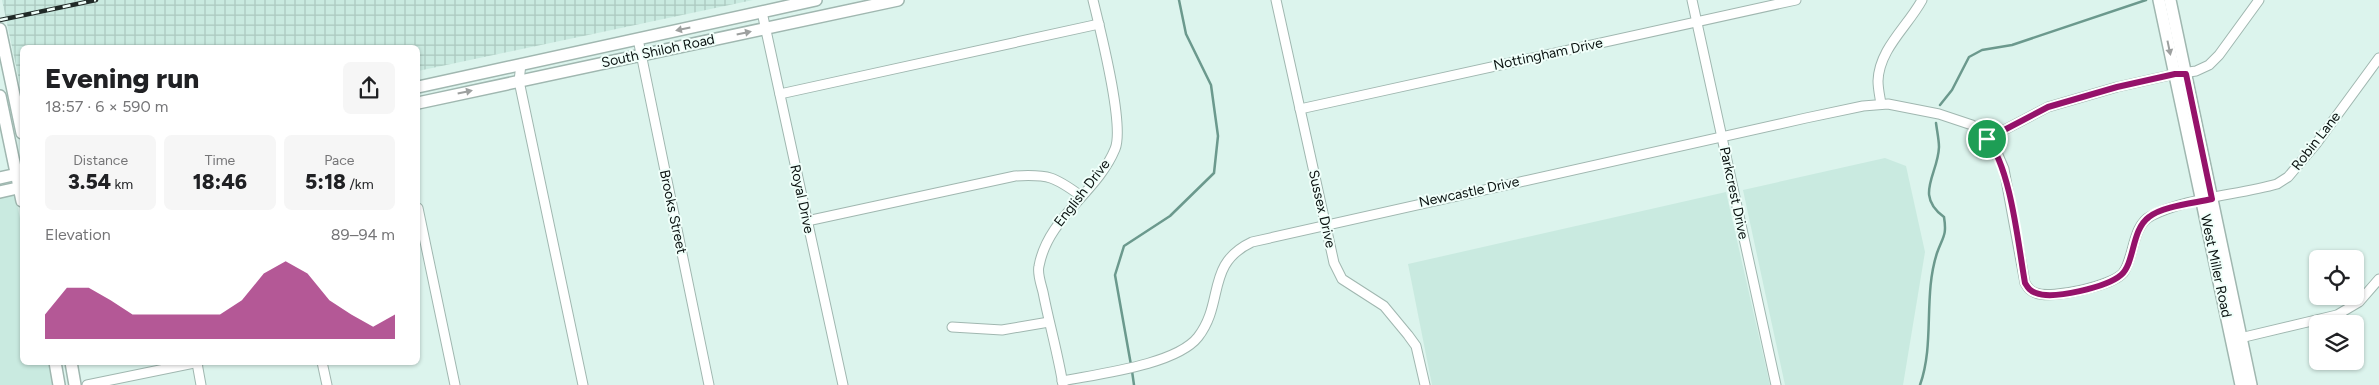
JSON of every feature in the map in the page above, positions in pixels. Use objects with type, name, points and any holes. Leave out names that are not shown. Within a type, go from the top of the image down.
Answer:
[{"type":"main road","name":"South Shiloh Road","points":[[420,87],[816,0]]},
{"type":"main road","name":"South Shiloh Road","points":[[420,103],[898,0]]},
{"type":"main road","name":"West Miller Road","points":[[2159,0],[2180,74],[2236,339],[2242,385]]},
{"type":"main road","name":"West Miller Road","points":[[2170,0],[2180,74]]},
{"type":"main road","points":[[0,29],[20,124]]},
{"type":"main road","points":[[0,96],[20,174],[0,178]]},
{"type":"main road","points":[[0,192],[20,187]]},
{"type":"main road","name":"West Miller Road","points":[[2236,339],[2251,385]]},
{"type":"main road","points":[[56,365],[59,385]]},
{"type":"main road","points":[[72,365],[75,385]]},
{"type":"street","name":"English Drive","points":[[1062,383],[1038,267],[1046,243],[1058,224],[1116,149],[1118,133],[1116,109],[1093,0]]},
{"type":"street","name":"Sussex Drive","points":[[1276,0],[1334,263],[1342,279],[1384,306],[1398,321],[1416,346],[1425,385]]},
{"type":"street","name":"Parkcrest Drive","points":[[1692,0],[1776,385]]},
{"type":"street","name":"Nottingham Drive","points":[[1300,109],[1796,0]]},
{"type":"street","points":[[1880,104],[1878,80],[1886,56],[1922,0]]},
{"type":"street","points":[[1987,139],[2048,107],[2117,87],[2180,74],[2209,65],[2219,55],[2259,0]]},
{"type":"street","name":"Royal Drive","points":[[762,12],[843,385]]},
{"type":"street","points":[[780,94],[1099,24]]},
{"type":"street","name":"Brooks Street","points":[[638,39],[709,385]]},
{"type":"street","name":"Robin Lane","points":[[1987,139],[1994,148],[2004,169],[2025,283],[2029,290],[2037,294],[2067,293],[2104,284],[2122,275],[2127,267],[2134,240],[2148,217],[2160,212],[2277,184],[2288,177],[2316,144],[2379,58]]},
{"type":"street","points":[[521,64],[519,81],[583,385]]},
{"type":"street","name":"Newcastle Drive","points":[[1062,383],[1161,360],[1177,353],[1197,338],[1213,306],[1219,275],[1228,258],[1241,247],[1252,242],[1325,224],[1880,104],[1939,114],[1972,125],[1987,139]]},
{"type":"street","points":[[807,221],[1015,176],[1033,175],[1057,179],[1081,196]]},
{"type":"street","points":[[420,218],[455,385]]},
{"type":"street","points":[[2236,339],[2337,315],[2359,302],[2379,279]]},
{"type":"street","points":[[952,327],[1002,330],[1049,322]]},
{"type":"street","points":[[87,385],[188,365]]},
{"type":"street","points":[[198,365],[201,385]]},
{"type":"street","points":[[323,365],[327,385]]},
{"type":"shaded area","points":[[2,0],[753,0],[420,71],[420,45],[20,45],[20,85]]},
{"type":"shaded area","points":[[1885,158],[1906,166],[1925,252],[1903,385],[1785,385],[1743,190]]},
{"type":"shaded area","points":[[1726,192],[1770,385],[1432,385],[1408,264]]},
{"type":"shaded area","points":[[15,194],[20,218],[20,365],[51,365],[55,385],[0,385],[0,198]]},
{"type":"waterway","points":[[1131,365],[1115,275],[1124,246],[1170,216],[1214,173],[1218,136],[1211,85],[1186,34],[1179,0]]},
{"type":"waterway","points":[[1940,105],[1952,90],[1969,57],[1982,50],[2012,45],[2146,0]]},
{"type":"waterway","points":[[1920,385],[1927,353],[1933,269],[1945,228],[1944,217],[1935,209],[1930,201],[1929,193],[1938,157],[1939,147],[1936,123]]},
{"type":"waterway","points":[[1132,371],[1134,385]]},
{"type":"railway","points":[[0,20],[96,0]]},
{"type":"route","points":[[2175,74],[2186,74],[2212,199],[2181,206],[2148,217],[2134,240],[2127,267],[2122,275],[2104,284],[2058,295],[2037,294],[2029,290],[2025,283],[2004,169],[1994,148],[1987,139],[2048,107],[2117,87],[2175,74]]}]
